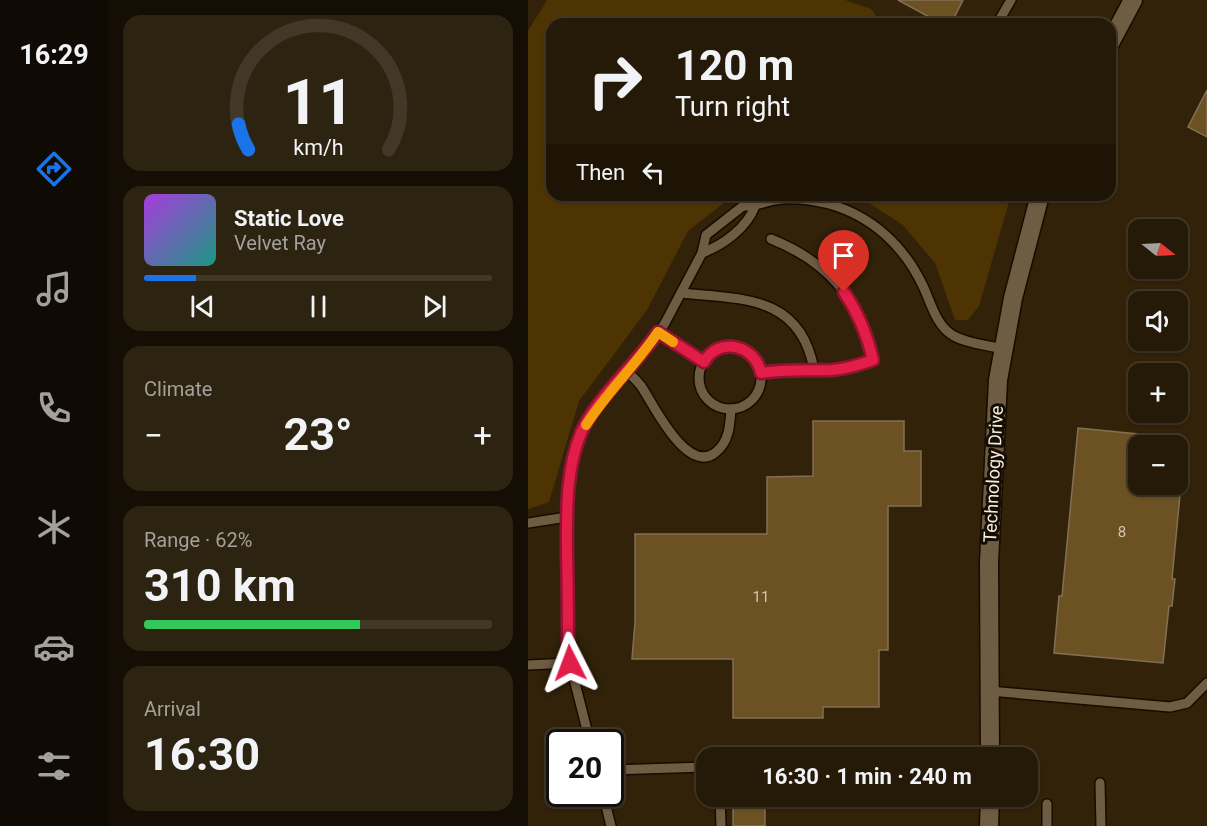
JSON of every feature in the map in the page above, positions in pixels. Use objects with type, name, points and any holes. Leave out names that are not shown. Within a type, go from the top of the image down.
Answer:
[{"type":"street","points":[[1116,29],[1128,2]]},
{"type":"street","name":"Technology Drive","points":[[990,747],[989,563],[998,380],[1012,298],[1038,201]]},
{"type":"street","points":[[989,826],[990,807]]},
{"type":"lane","points":[[1000,18],[1011,0]]},
{"type":"lane","points":[[587,729],[568,655],[569,473],[581,432],[600,403],[658,332],[702,253],[706,235],[743,206],[755,206],[773,201]]},
{"type":"lane","points":[[814,201],[853,212],[880,229],[899,248],[922,284],[940,324],[954,336],[1003,349]]},
{"type":"lane","points":[[702,253],[718,247],[751,218],[755,206]]},
{"type":"lane","points":[[761,373],[852,367],[873,360],[859,314],[832,276],[804,255],[771,239]]},
{"type":"lane","points":[[681,293],[752,300],[777,310],[793,323],[810,349],[814,370]]},
{"type":"lane","points":[[658,332],[704,362]]},
{"type":"lane","points":[[733,346],[742,348],[751,354],[757,361],[761,373],[760,390],[754,398],[747,405],[731,409],[718,407],[710,402],[704,395],[699,376],[704,362],[714,351],[733,346]]},
{"type":"lane","points":[[627,372],[643,389],[671,433],[682,446],[696,456],[705,458],[714,455],[722,446],[730,423],[731,409]]},
{"type":"lane","points":[[528,523],[567,517]]},
{"type":"lane","points":[[528,665],[570,663]]},
{"type":"lane","points":[[989,691],[1170,707],[1186,703],[1207,683]]},
{"type":"lane","points":[[624,770],[696,767]]},
{"type":"lane","points":[[1100,783],[1101,826]]},
{"type":"lane","points":[[1047,804],[1047,826]]},
{"type":"lane","points":[[606,807],[611,826]]},
{"type":"lane","points":[[720,807],[721,826]]},
{"type":"shaded area","points":[[547,0],[845,0],[871,9],[878,18],[546,18],[546,201],[726,201],[688,231],[647,310],[579,401],[549,502],[528,509],[528,31]]},
{"type":"shaded area","points":[[866,201],[1009,201],[979,306],[968,320],[955,320],[935,263],[903,225]]},
{"type":"building","points":[[898,0],[963,0],[954,18],[931,18]]},
{"type":"building","points":[[1207,90],[1207,137],[1188,127]]},
{"type":"building","points":[[813,421],[904,421],[904,451],[921,451],[921,506],[888,506],[888,650],[879,650],[879,707],[823,707],[823,718],[733,718],[733,659],[632,659],[635,622],[635,534],[767,534],[767,477],[813,476]]},
{"type":"building","points":[[1078,428],[1138,434],[1128,435],[1128,495],[1180,495],[1172,579],[1175,579],[1172,606],[1169,606],[1163,663],[1054,653],[1059,596],[1062,596]]},
{"type":"building","points":[[733,807],[765,807],[765,826],[733,826]]},
{"type":"slow traffic","points":[[586,425],[600,403],[649,347],[658,332],[673,342]]},
{"type":"route","points":[[570,663],[568,655],[567,521],[569,473],[581,432],[600,403],[649,347],[658,332],[704,362],[706,357],[723,347],[742,348],[757,361],[761,373],[797,369],[833,370],[873,360],[859,314],[844,292]]}]
